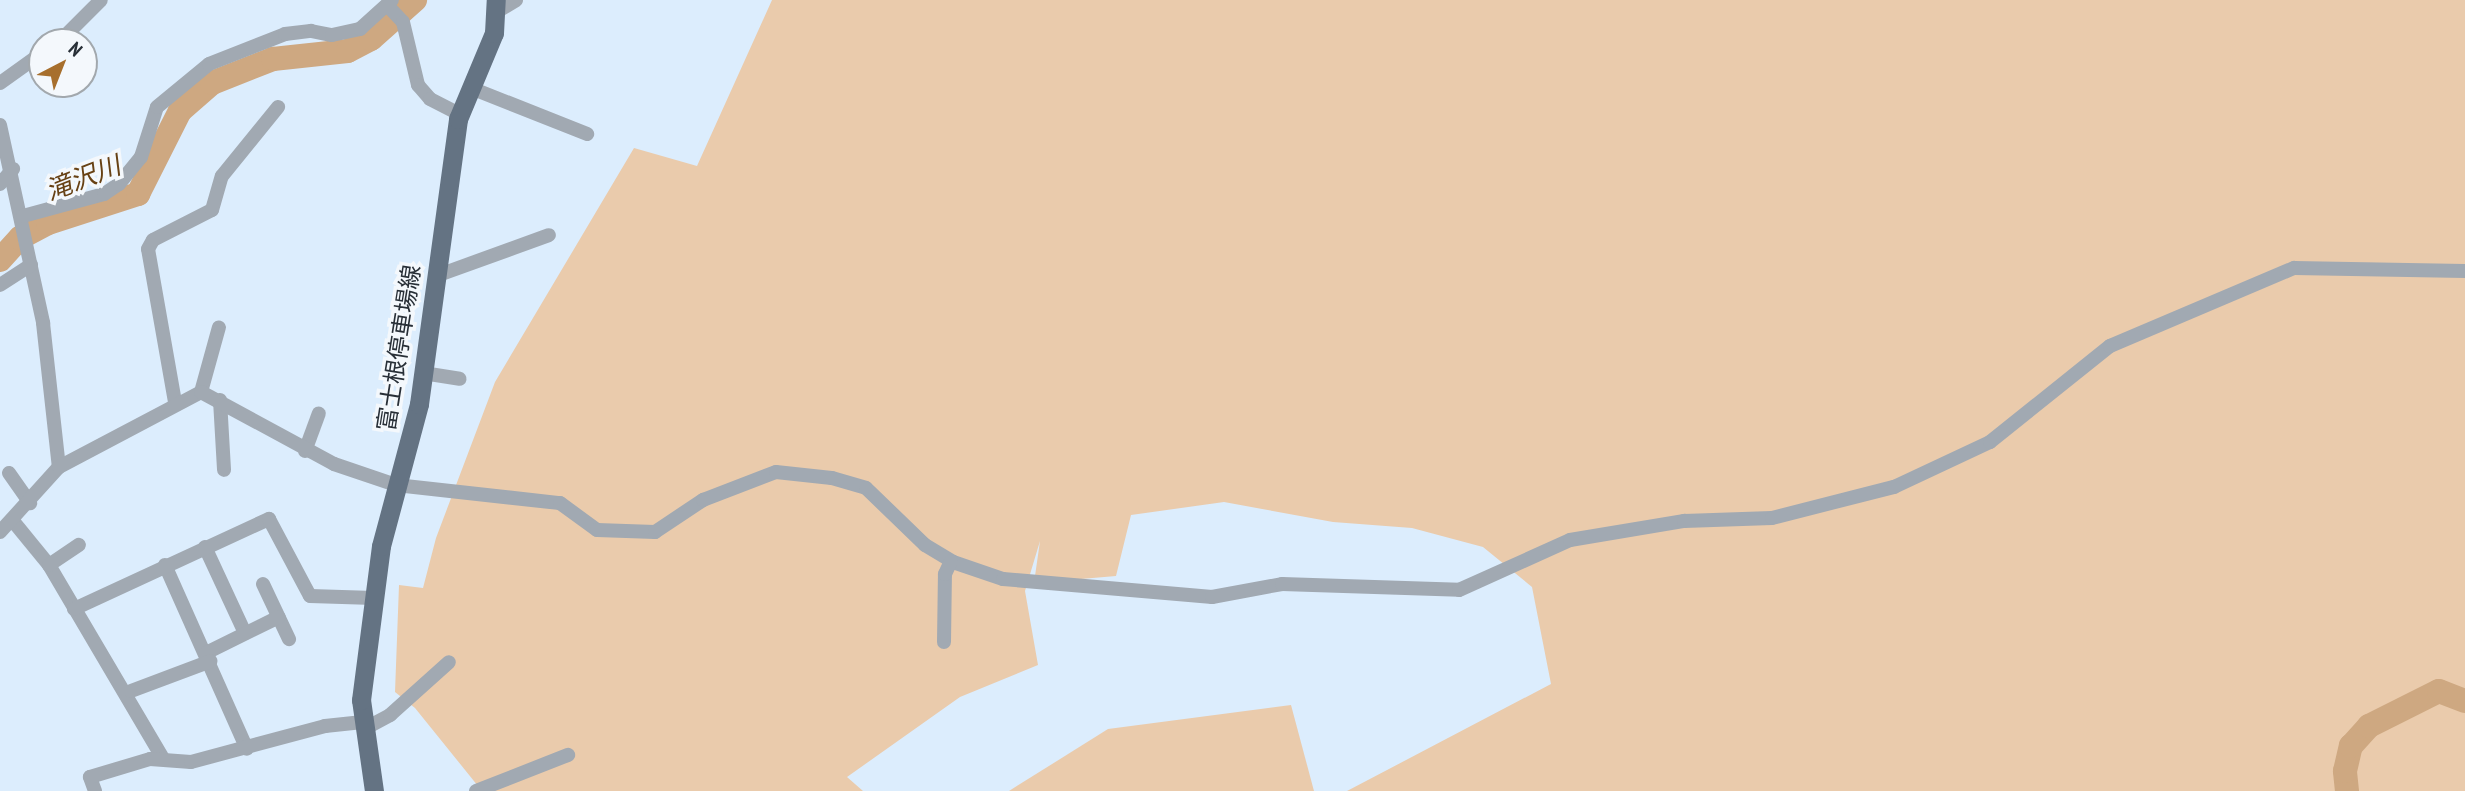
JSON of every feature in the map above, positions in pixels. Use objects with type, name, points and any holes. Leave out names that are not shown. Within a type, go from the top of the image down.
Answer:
[{"type":"main road","name":"富士根停車場線","points":[[374,791],[363,726],[362,675],[374,598],[396,485],[413,432],[424,373],[460,114],[497,5]]},
{"type":"street","points":[[74,28],[101,0]]},
{"type":"street","points":[[497,5],[516,0]]},
{"type":"street","points":[[24,219],[104,194],[119,184],[141,158],[157,107],[209,64],[285,34],[311,31],[332,35],[360,29],[390,2],[403,22],[418,85],[430,99],[460,114]]},
{"type":"street","points":[[0,83],[28,63]]},
{"type":"street","points":[[471,88],[587,134]]},
{"type":"street","points":[[175,402],[148,249],[153,240],[212,210],[222,176],[278,107]]},
{"type":"street","points":[[0,125],[24,219],[43,323],[59,467]]},
{"type":"street","points":[[0,184],[13,169]]},
{"type":"street","points":[[436,276],[549,235]]},
{"type":"street","points":[[0,285],[30,258]]},
{"type":"street","points":[[0,532],[30,503],[59,467],[102,448],[175,402],[201,392],[220,400],[305,451],[396,485],[560,503],[597,530],[655,532],[703,500],[776,472],[832,478],[866,488],[925,545],[951,561],[1029,583],[1212,597],[1283,584],[1459,590],[1570,540],[1660,524],[1772,518],[1894,486],[1990,442],[2110,346],[2294,268],[2465,271]]},
{"type":"street","points":[[201,392],[219,327]]},
{"type":"street","points":[[424,373],[460,379]]},
{"type":"street","points":[[220,400],[224,470]]},
{"type":"street","points":[[305,451],[319,413]]},
{"type":"street","points":[[9,473],[30,503]]},
{"type":"street","points":[[74,609],[269,519],[310,596],[374,598]]},
{"type":"street","points":[[13,521],[48,565],[162,757]]},
{"type":"street","points":[[48,565],[79,545]]},
{"type":"street","points":[[205,547],[245,633]]},
{"type":"street","points":[[944,642],[945,574],[951,561]]},
{"type":"street","points":[[165,565],[209,657],[247,749]]},
{"type":"street","points":[[263,584],[289,639]]},
{"type":"street","points":[[131,691],[209,657],[245,633],[279,617]]},
{"type":"street","points":[[95,791],[90,777],[162,757],[191,762],[325,726],[363,726],[390,715],[449,662]]},
{"type":"street","points":[[476,791],[568,755]]},
{"type":"shaded area","points":[[772,0],[2465,0],[2465,791],[1347,791],[1551,684],[1532,587],[1483,547],[1412,528],[1333,522],[1224,502],[1131,515],[1116,576],[1034,583],[1040,541],[1025,591],[1038,665],[960,697],[847,777],[863,791],[482,791],[415,708],[395,692],[399,585],[423,588],[436,538],[495,382],[634,148],[697,166]]},
{"type":"shaded area","points":[[1291,705],[1314,791],[1009,791],[1108,729]]},
{"type":"waterway","name":"滝沢川","points":[[0,260],[20,238],[48,223],[138,194],[180,111],[212,83],[273,59],[348,51],[371,39],[415,0]]},
{"type":"waterway","points":[[2347,791],[2345,771],[2351,746],[2369,726],[2439,691],[2465,701]]}]
